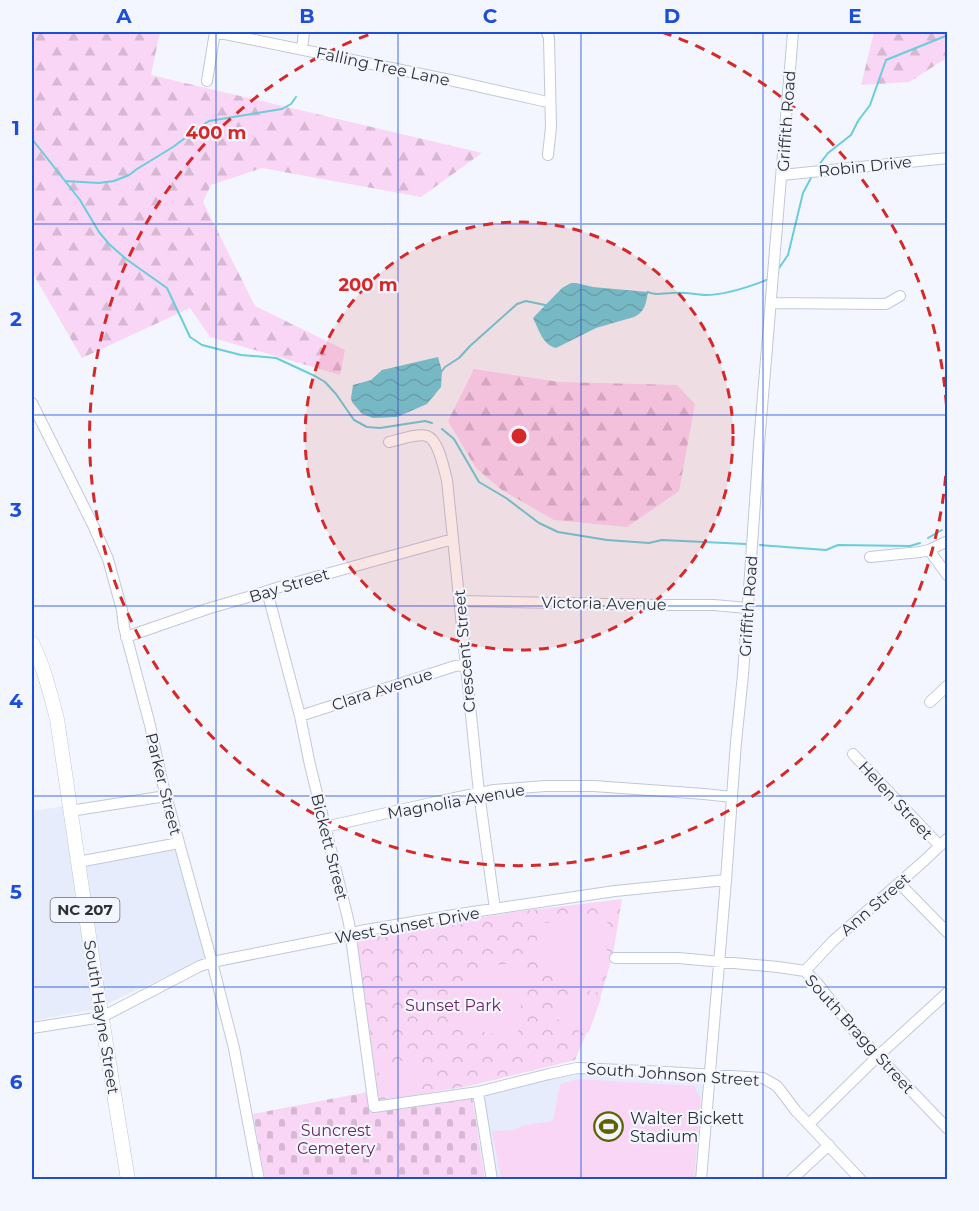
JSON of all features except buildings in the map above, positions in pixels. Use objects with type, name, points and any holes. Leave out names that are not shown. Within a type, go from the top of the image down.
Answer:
[{"type":"main road","name":"South Hayne Street","points":[[32,643],[47,681],[57,719],[128,1179]]},
{"type":"street","name":"Falling Tree Lane","points":[[215,32],[550,102]]},
{"type":"street","points":[[207,81],[215,32]]},
{"type":"street","points":[[302,49],[304,32]]},
{"type":"street","points":[[548,32],[551,127],[548,155]]},
{"type":"street","name":"Griffith Road","points":[[701,1179],[793,32]]},
{"type":"street","name":"Robin Drive","points":[[782,175],[948,158]]},
{"type":"street","points":[[771,303],[886,304],[900,296]]},
{"type":"street","name":"Parker Street","points":[[32,403],[108,559],[166,796],[234,1048],[259,1179]]},
{"type":"street","name":"Crescent Street","points":[[389,442],[417,436],[431,438],[441,459],[447,480],[479,793],[495,909]]},
{"type":"street","name":"Bay Street","points":[[126,637],[314,576],[453,539]]},
{"type":"street","points":[[870,557],[920,552],[948,541]]},
{"type":"street","points":[[929,550],[948,576]]},
{"type":"street","name":"Bickett Street","points":[[267,591],[300,716],[349,923],[374,1107]]},
{"type":"street","name":"Victoria Avenue","points":[[459,601],[714,605],[747,608]]},
{"type":"street","name":"Clara Avenue","points":[[300,716],[455,666],[465,665]]},
{"type":"street","points":[[930,702],[948,685]]},
{"type":"street","name":"Helen Street","points":[[852,754],[944,842]]},
{"type":"street","name":"Magnolia Avenue","points":[[325,826],[429,803],[504,790],[575,785],[732,797]]},
{"type":"street","points":[[70,811],[166,796]]},
{"type":"street","name":"Ann Street","points":[[805,971],[833,941],[944,842]]},
{"type":"street","points":[[78,862],[179,843]]},
{"type":"street","name":"West Sunset Drive","points":[[32,1028],[102,1017],[212,962],[360,931],[495,909],[615,891],[726,880]]},
{"type":"street","points":[[899,883],[948,933]]},
{"type":"street","name":"South Bragg Street","points":[[615,958],[678,958],[805,971],[818,984],[844,1020],[948,1129]]},
{"type":"street","points":[[809,1124],[948,992]]},
{"type":"street","name":"South Johnson Street","points":[[374,1107],[478,1092],[577,1068],[763,1078],[777,1086],[796,1111],[861,1179]]},
{"type":"street","points":[[478,1092],[492,1179]]},
{"type":"street","points":[[791,1179],[829,1145]]},
{"type":"shaded area","points":[[65,806],[75,866],[176,846],[206,958],[96,1009],[32,1021],[32,811]]},
{"type":"shaded area","name":"Walter Bickett Stadium","points":[[579,1071],[703,1079],[695,1179],[497,1179],[482,1093]]},
{"type":"green space","points":[[32,32],[160,32],[151,75],[482,153],[421,197],[262,168],[211,185],[203,202],[255,306],[345,350],[340,375],[210,337],[190,308],[82,358],[32,272]]},
{"type":"green space","points":[[874,32],[947,32],[947,58],[909,82],[861,85]]},
{"type":"green space","points":[[474,369],[559,382],[677,385],[695,404],[679,491],[627,527],[554,520],[502,490],[476,468],[448,421]]},
{"type":"green space","name":"Sunset Park","points":[[622,899],[613,955],[597,1008],[575,1060],[469,1086],[379,1101],[357,942],[361,937],[514,912]]},
{"type":"green space","points":[[602,917],[611,926],[599,993],[570,984],[552,972],[545,964],[541,953],[535,924]]},
{"type":"green space","points":[[507,964],[524,966],[519,1030],[516,1033],[503,1038],[446,1019],[454,996],[466,979],[483,969]]},
{"type":"green space","points":[[582,994],[601,998],[589,1032],[584,1034],[552,1016],[564,1001]]},
{"type":"green space","points":[[417,1059],[421,1090],[382,1095],[378,1064]]},
{"type":"green space","name":"Walter Bickett Stadium","points":[[579,1079],[695,1086],[701,1098],[694,1179],[501,1179],[492,1131],[514,1130],[525,1125],[553,1121],[560,1084]]},
{"type":"green space","name":"Suncrest Cemetery","points":[[367,1092],[370,1112],[472,1096],[485,1179],[265,1179],[253,1114]]},
{"type":"water","points":[[571,283],[648,292],[644,307],[638,315],[596,328],[556,348],[548,344],[533,318],[562,288]]},
{"type":"water","points":[[438,357],[442,371],[441,387],[427,404],[397,417],[373,418],[362,414],[352,402],[353,385],[371,380],[382,370]]},
{"type":"waterway","points":[[818,166],[828,153],[851,135],[870,105],[886,60],[948,35]]},
{"type":"waterway","points":[[65,181],[99,183],[114,181],[129,175],[209,121],[282,109],[291,104],[296,97]]},
{"type":"waterway","points":[[32,139],[80,200],[109,244],[167,288],[190,337],[202,345],[241,355],[276,358],[315,376],[325,382],[336,394],[354,420],[367,427],[380,428],[425,421],[432,423]]},
{"type":"waterway","points":[[777,271],[788,255],[803,193],[812,176]]},
{"type":"waterway","points":[[646,293],[713,295],[769,279]]},
{"type":"waterway","points":[[442,371],[517,304],[526,301],[545,306]]},
{"type":"waterway","points":[[442,429],[454,439],[479,482],[506,498],[539,523],[558,532],[607,540],[649,543],[662,540],[746,544]]},
{"type":"waterway","points":[[928,538],[942,530]]},
{"type":"waterway","points":[[760,545],[826,550],[838,545],[910,546],[920,543]]},
{"type":"place","name":"Walter Bickett Stadium","points":[[609,1127]]}]
